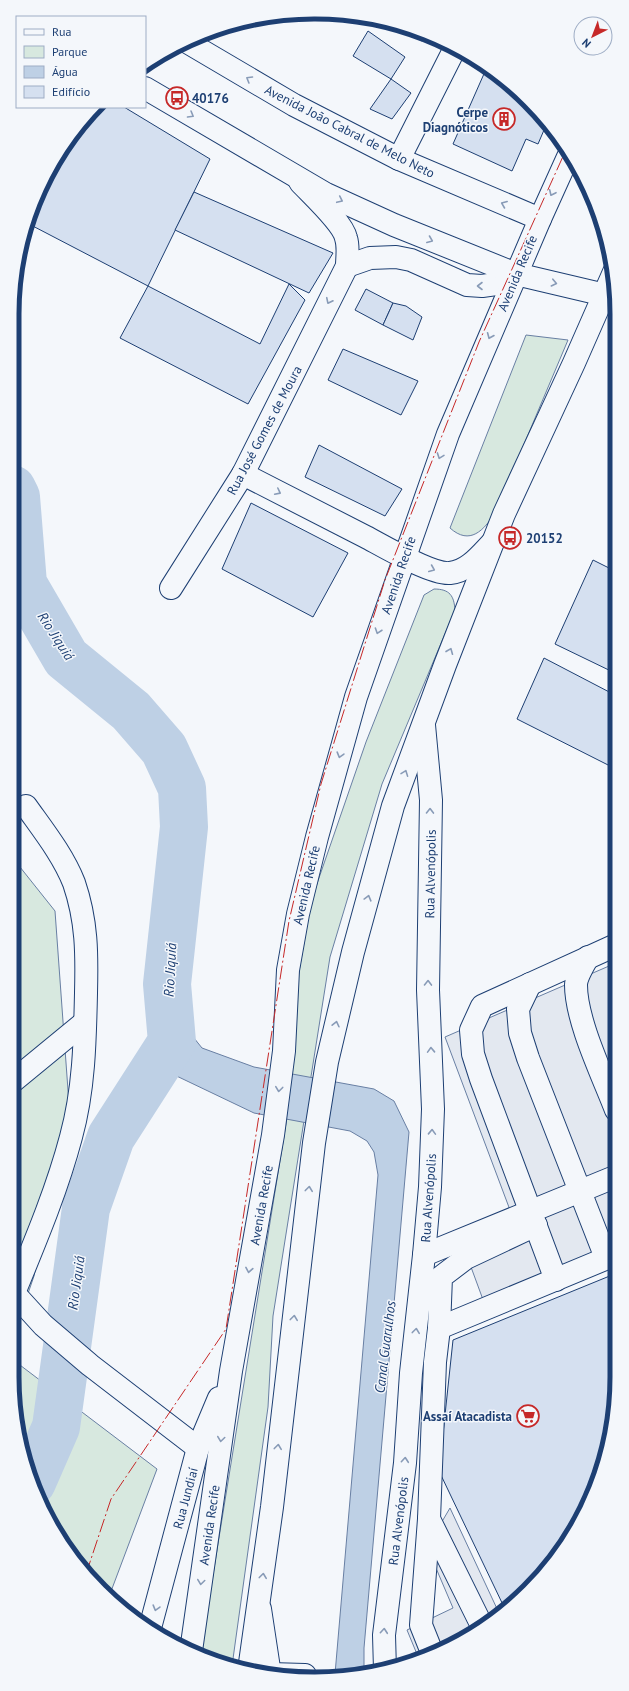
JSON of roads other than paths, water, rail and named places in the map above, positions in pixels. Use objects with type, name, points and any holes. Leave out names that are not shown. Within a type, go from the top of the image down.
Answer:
[{"type":"main road","name":"Avenida João Cabral de Melo Neto","points":[[192,45],[294,105],[399,159],[540,219]]},
{"type":"main road","points":[[399,159],[452,53]]},
{"type":"main road","points":[[146,89],[326,194],[394,225],[516,274],[609,297]]},
{"type":"main road","name":"Avenida Recife","points":[[192,1646],[231,1371],[273,1135],[284,1051],[288,970],[298,914],[317,837],[356,698],[404,556],[448,434],[566,161]]},
{"type":"main road","points":[[293,174],[343,231],[348,244],[347,266],[370,258],[384,256],[396,257],[411,260],[467,285],[482,286],[496,284],[516,274]]},
{"type":"main road","name":"Rua José Gomes de Moura","points":[[171,588],[243,474],[347,266]]},
{"type":"main road","points":[[250,1664],[259,1605],[314,1143],[328,1062],[353,952],[393,806],[445,665],[493,542],[504,514],[609,299]]},
{"type":"main road","points":[[243,474],[437,572],[450,573],[461,571],[470,565],[493,542]]},
{"type":"main road","name":"Rua Alvenópolis","points":[[385,1663],[384,1636],[405,1463],[411,1373],[430,1187],[433,1109],[428,990],[431,800],[424,725]]},
{"type":"main road","points":[[19,1277],[55,1187],[71,1136],[81,1086],[85,1022],[86,933],[80,902],[73,881],[56,850],[26,806]]},
{"type":"main road","points":[[556,1280],[481,1079],[473,1054],[471,1030],[482,1006],[610,947]]},
{"type":"main road","points":[[588,957],[576,983],[578,1007],[610,1094]]},
{"type":"main road","points":[[530,984],[518,1009],[520,1033],[528,1058],[580,1191],[610,1252]]},
{"type":"main road","points":[[19,1076],[85,1022]]},
{"type":"main road","points":[[431,1649],[421,1625],[429,1518],[435,1362],[439,1328],[441,1277],[466,1258],[580,1191],[610,1178]]},
{"type":"main road","points":[[424,1255],[534,1218]]},
{"type":"main road","points":[[439,1328],[610,1257]]},
{"type":"main road","points":[[19,1299],[43,1325],[90,1365],[198,1448]]},
{"type":"main road","name":"Rua Jundiaí","points":[[151,1623],[198,1448],[231,1371]]},
{"type":"main road","points":[[429,1518],[480,1621]]},
{"type":"main road","points":[[259,1605],[269,1668]]},
{"type":"water","name":"Canal Guarulhos","points":[[182,1023],[202,1048],[254,1067],[374,1089],[394,1101],[409,1132],[364,1648],[364,1667],[335,1671],[378,1175],[374,1152],[367,1141],[350,1131],[254,1113],[164,1070],[172,1042]]},
{"type":"waterway","name":"Rio Jiquiá","points":[[19,534],[23,584],[66,658],[131,711],[164,749],[182,788],[184,827],[167,984],[172,1042],[111,1137],[86,1208],[56,1427],[36,1473]]},
{"type":"place","name":"40176","points":[[177,98]]},
{"type":"place","name":"Cerpe Diagnóticos","points":[[504,119]]},
{"type":"place","name":"20152","points":[[510,538]]},
{"type":"place","name":"Assaí Atacadista","points":[[528,1416]]}]
